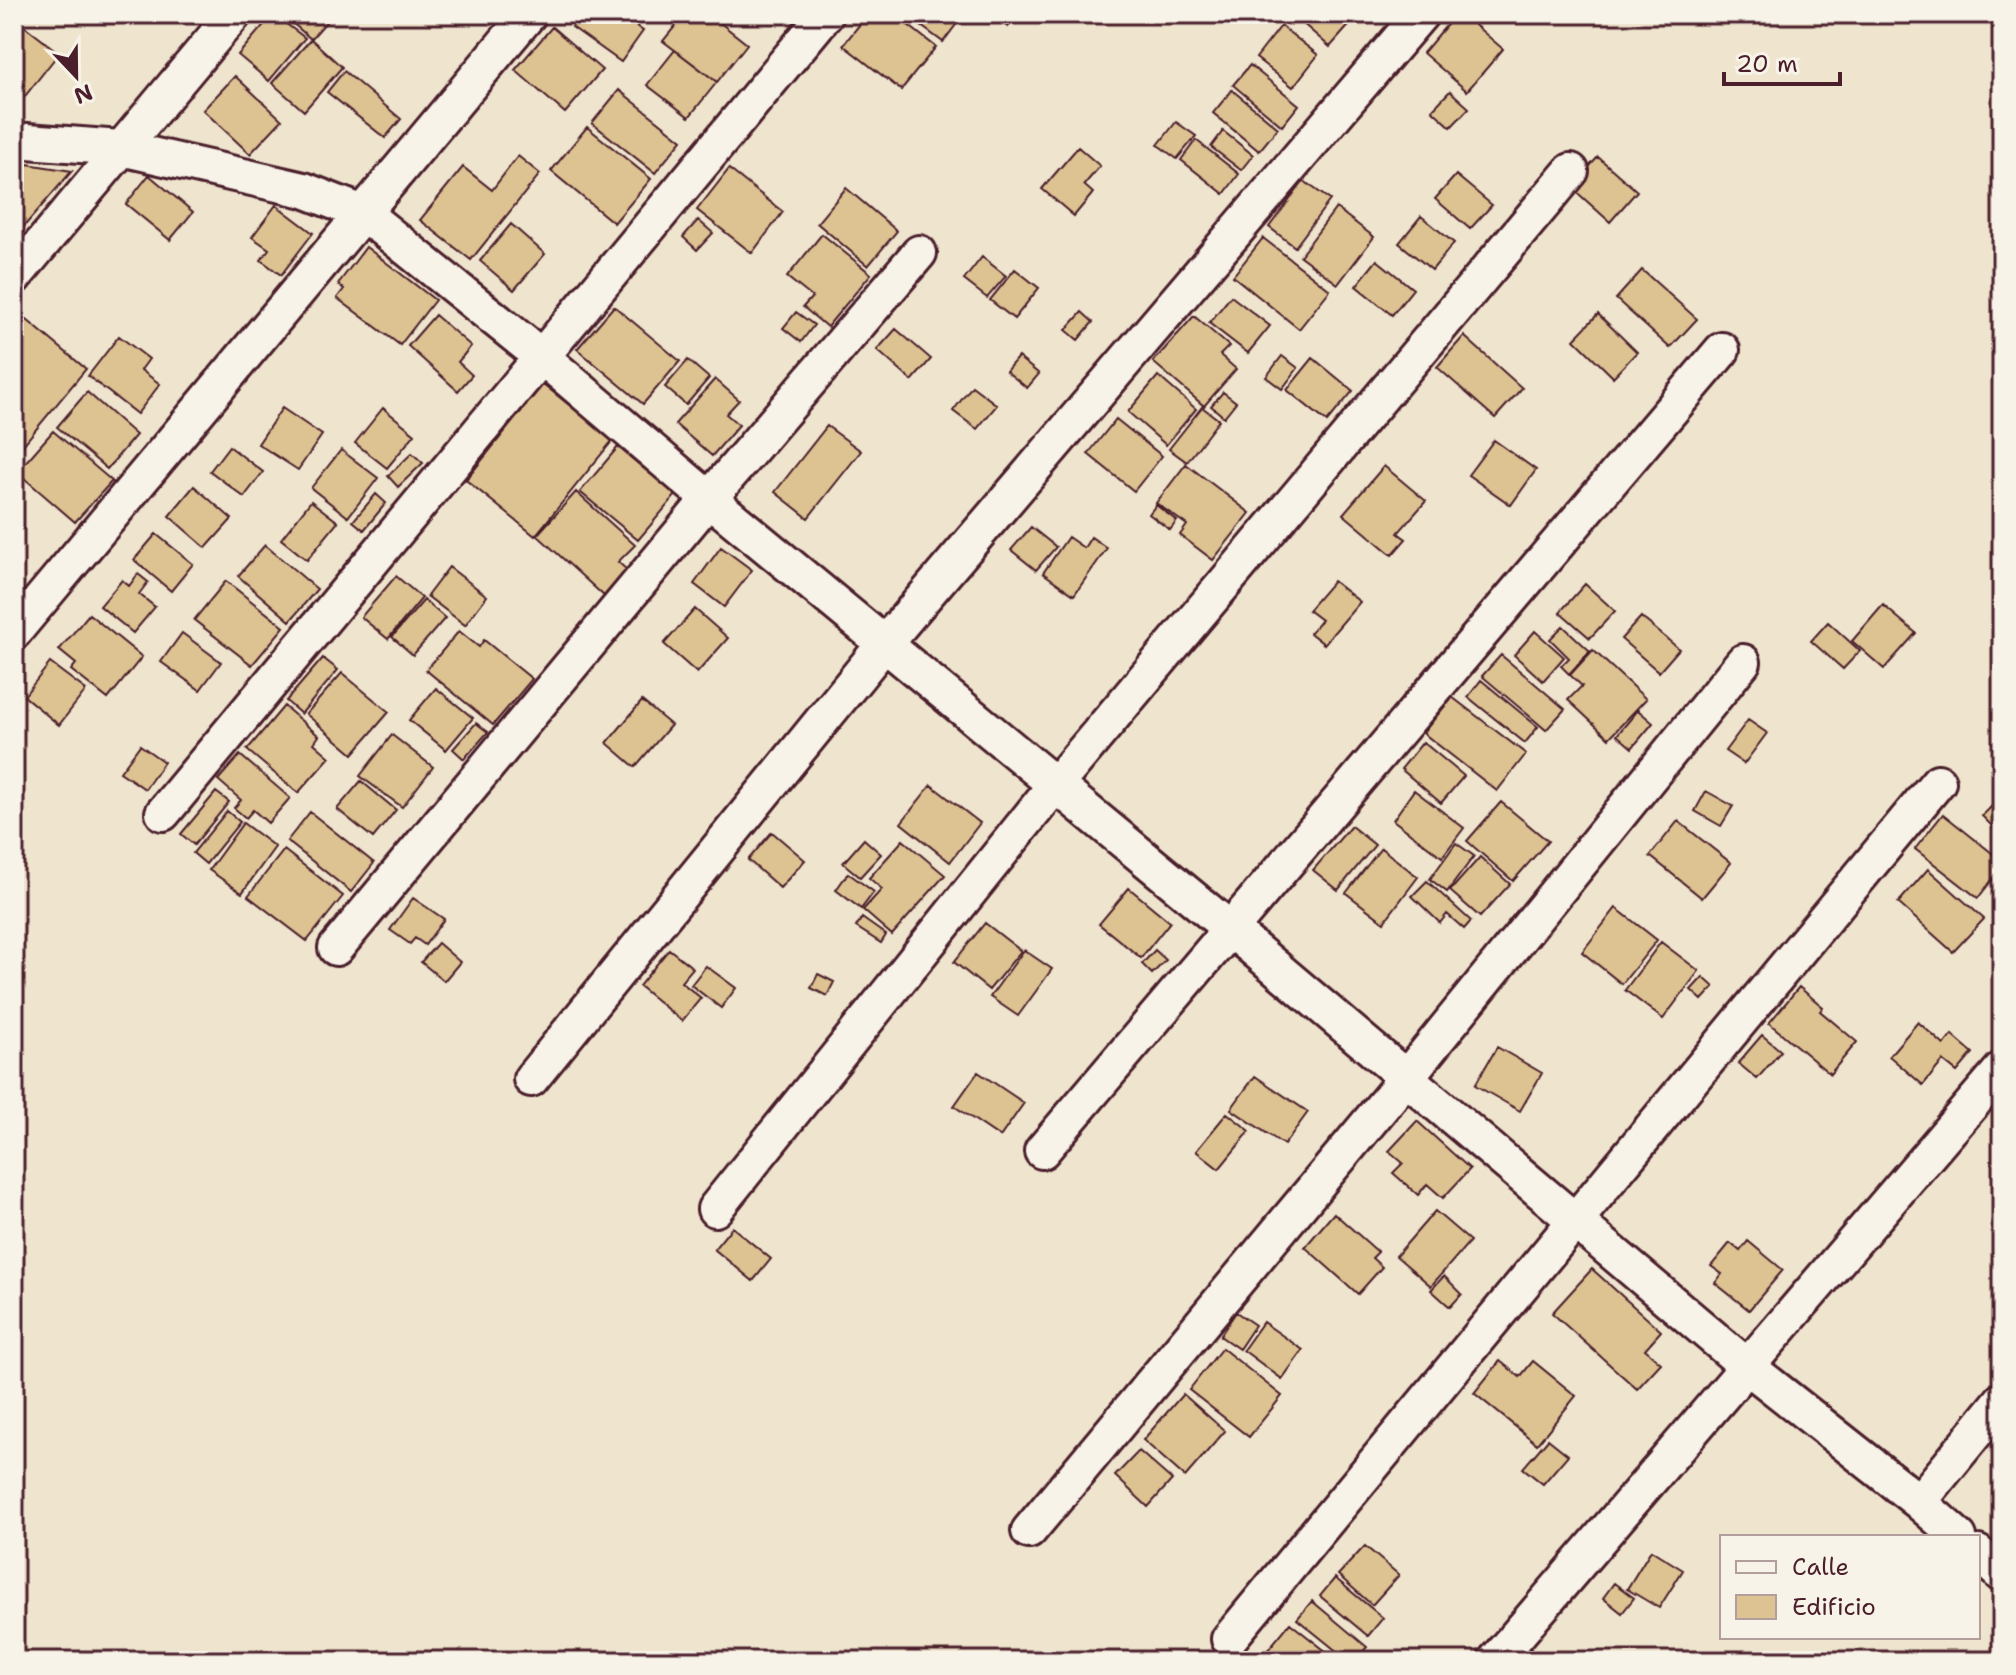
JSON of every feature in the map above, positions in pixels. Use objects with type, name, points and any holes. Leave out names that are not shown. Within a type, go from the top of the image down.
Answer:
[{"type":"street","points":[[14,277],[234,14]]},
{"type":"street","points":[[14,632],[529,14]]},
{"type":"street","points":[[163,813],[826,14]]},
{"type":"street","points":[[531,1079],[885,643],[1421,14]]},
{"type":"street","points":[[14,140],[121,148],[304,190],[363,213],[542,357],[709,499],[1229,928],[1748,1367],[1957,1535]]},
{"type":"street","points":[[715,1209],[1056,784],[1571,171]]},
{"type":"street","points":[[336,948],[709,499],[919,253]]},
{"type":"street","points":[[1042,1151],[1722,350]]},
{"type":"street","points":[[1029,1531],[1405,1079],[1743,662]]},
{"type":"street","points":[[1229,1639],[1938,782]]},
{"type":"street","points":[[1495,1661],[2002,1069]]},
{"type":"street","points":[[1919,1502],[2002,1400]]},
{"type":"street","points":[[1980,1555],[2002,1575]]},
{"type":"building","points":[[273,14],[305,38],[269,81],[238,55]]},
{"type":"building","points":[[282,14],[333,14],[311,39]]},
{"type":"building","points":[[581,14],[619,14],[643,31],[621,62],[572,27]]},
{"type":"building","points":[[685,14],[709,14],[747,44],[717,82],[663,41]]},
{"type":"building","points":[[868,14],[894,14],[936,47],[901,90],[843,45]]},
{"type":"building","points":[[905,14],[964,14],[943,42]]},
{"type":"building","points":[[995,14],[1017,14],[1008,27],[993,17]]},
{"type":"building","points":[[1345,14],[1353,21],[1330,47],[1293,15]]},
{"type":"building","points":[[1456,14],[1462,14],[1503,49],[1467,91],[1423,53]]},
{"type":"building","points":[[14,18],[59,53],[14,110]]},
{"type":"building","points":[[1281,26],[1318,55],[1293,87],[1256,58]]},
{"type":"building","points":[[552,27],[602,70],[565,113],[515,70]]},
{"type":"building","points":[[311,39],[342,67],[304,111],[272,83]]},
{"type":"building","points":[[675,50],[717,82],[689,117],[647,85]]},
{"type":"building","points":[[1250,65],[1299,105],[1282,126],[1233,85]]},
{"type":"building","points":[[344,71],[401,119],[385,138],[327,92]]},
{"type":"building","points":[[235,76],[282,120],[250,154],[203,110]]},
{"type":"building","points":[[619,90],[682,140],[655,173],[592,123]]},
{"type":"building","points":[[1232,90],[1278,128],[1259,151],[1213,113]]},
{"type":"building","points":[[1450,91],[1469,108],[1451,127],[1432,110]]},
{"type":"building","points":[[1176,122],[1196,136],[1177,159],[1158,145]]},
{"type":"building","points":[[587,127],[651,179],[614,223],[551,171]]},
{"type":"building","points":[[1223,131],[1253,155],[1241,170],[1211,147]]},
{"type":"building","points":[[1196,140],[1239,174],[1224,194],[1181,160]]},
{"type":"building","points":[[1078,147],[1100,166],[1084,185],[1093,193],[1074,216],[1042,189]]},
{"type":"building","points":[[518,156],[540,174],[471,260],[420,220],[463,167],[492,190]]},
{"type":"building","points":[[1598,157],[1637,191],[1610,222],[1571,187]]},
{"type":"building","points":[[14,162],[72,171],[14,238]]},
{"type":"building","points":[[729,169],[783,212],[752,253],[697,210]]},
{"type":"building","points":[[149,175],[193,212],[170,240],[126,204]]},
{"type":"building","points":[[1456,175],[1492,205],[1470,229],[1435,199]]},
{"type":"building","points":[[1304,181],[1330,200],[1295,247],[1269,227]]},
{"type":"building","points":[[846,188],[897,231],[868,266],[817,223]]},
{"type":"building","points":[[276,205],[313,233],[281,275],[261,260],[269,249],[252,237]]},
{"type":"building","points":[[1336,208],[1374,237],[1338,284],[1300,256]]},
{"type":"building","points":[[1421,216],[1454,243],[1432,270],[1399,243]]},
{"type":"building","points":[[698,220],[713,233],[697,250],[683,237]]},
{"type":"building","points":[[511,224],[545,254],[514,290],[480,261]]},
{"type":"building","points":[[822,234],[871,274],[827,327],[803,307],[812,297],[787,277]]},
{"type":"building","points":[[1263,238],[1330,290],[1299,329],[1233,276]]},
{"type":"building","points":[[366,247],[435,300],[400,345],[337,298],[344,289],[338,284]]},
{"type":"building","points":[[982,257],[1006,276],[987,298],[964,280]]},
{"type":"building","points":[[1377,260],[1413,289],[1392,315],[1356,286]]},
{"type":"building","points":[[1015,269],[1039,288],[1014,319],[990,300]]},
{"type":"building","points":[[1642,270],[1697,319],[1670,348],[1616,299]]},
{"type":"building","points":[[1231,296],[1270,326],[1248,353],[1209,323]]},
{"type":"building","points":[[614,306],[680,361],[643,404],[577,349]]},
{"type":"building","points":[[796,312],[814,325],[801,342],[783,328]]},
{"type":"building","points":[[1082,312],[1093,322],[1078,340],[1066,330]]},
{"type":"building","points":[[1598,314],[1637,352],[1613,377],[1574,339]]},
{"type":"building","points":[[21,315],[86,369],[14,456],[14,323]]},
{"type":"building","points":[[435,315],[471,346],[458,362],[472,375],[458,391],[408,346]]},
{"type":"building","points":[[1194,316],[1229,346],[1220,355],[1236,369],[1204,406],[1153,362]]},
{"type":"building","points":[[896,329],[931,359],[912,381],[877,350]]},
{"type":"building","points":[[119,336],[149,359],[141,370],[160,384],[137,414],[88,376]]},
{"type":"building","points":[[1464,336],[1522,388],[1495,418],[1437,367]]},
{"type":"building","points":[[1282,356],[1298,368],[1282,389],[1266,377]]},
{"type":"building","points":[[1018,357],[1039,374],[1027,388],[1006,371]]},
{"type":"building","points":[[1313,358],[1353,391],[1327,422],[1287,390]]},
{"type":"building","points":[[688,360],[709,378],[686,405],[665,387]]},
{"type":"building","points":[[1158,376],[1196,409],[1166,445],[1128,412]]},
{"type":"building","points":[[715,379],[739,400],[726,414],[739,425],[712,456],[675,424]]},
{"type":"building","points":[[543,384],[613,440],[535,536],[466,480]]},
{"type":"building","points":[[972,386],[997,405],[977,429],[953,411]]},
{"type":"building","points":[[87,392],[136,435],[107,469],[57,427]]},
{"type":"building","points":[[1223,392],[1236,402],[1224,417],[1211,406]]},
{"type":"building","points":[[1202,407],[1219,420],[1187,462],[1169,449]]},
{"type":"building","points":[[282,408],[322,435],[298,470],[258,444]]},
{"type":"building","points":[[383,408],[415,434],[387,468],[355,443]]},
{"type":"building","points":[[1116,419],[1162,456],[1134,491],[1088,454]]},
{"type":"building","points":[[827,426],[861,451],[808,518],[775,492]]},
{"type":"building","points":[[53,431],[112,481],[75,522],[17,472]]},
{"type":"building","points":[[1494,440],[1536,470],[1511,505],[1468,475]]},
{"type":"building","points":[[229,446],[263,472],[244,497],[210,471]]},
{"type":"building","points":[[618,447],[676,495],[638,540],[580,492]]},
{"type":"building","points":[[341,450],[378,478],[348,517],[311,488]]},
{"type":"building","points":[[412,453],[423,463],[398,487],[388,476]]},
{"type":"building","points":[[1186,464],[1250,513],[1213,560],[1180,535],[1187,525],[1156,503]]},
{"type":"building","points":[[1384,466],[1426,501],[1398,533],[1406,539],[1392,555],[1343,514]]},
{"type":"building","points":[[194,486],[232,519],[206,548],[169,516]]},
{"type":"building","points":[[576,492],[635,545],[618,562],[627,570],[604,596],[537,535]]},
{"type":"building","points":[[376,494],[386,503],[364,530],[353,521]]},
{"type":"building","points":[[311,501],[338,522],[307,560],[281,539]]},
{"type":"building","points":[[1156,505],[1177,521],[1170,530],[1149,514]]},
{"type":"building","points":[[1031,527],[1056,547],[1036,570],[1011,550]]},
{"type":"building","points":[[156,534],[193,564],[171,591],[134,560]]},
{"type":"building","points":[[1068,537],[1084,548],[1091,537],[1107,548],[1074,595],[1043,573]]},
{"type":"building","points":[[265,545],[317,589],[290,621],[238,576]]},
{"type":"building","points":[[721,547],[752,570],[724,607],[694,584]]},
{"type":"building","points":[[449,567],[487,596],[465,625],[427,596]]},
{"type":"building","points":[[138,574],[148,582],[139,594],[155,607],[133,633],[100,606],[122,580],[129,586]]},
{"type":"building","points":[[396,576],[422,598],[388,639],[361,617]]},
{"type":"building","points":[[226,581],[284,627],[252,665],[194,620]]},
{"type":"building","points":[[1333,581],[1360,602],[1324,644],[1310,633],[1321,620],[1308,610]]},
{"type":"building","points":[[1585,584],[1615,611],[1590,638],[1560,612]]},
{"type":"building","points":[[424,600],[445,618],[413,655],[392,637]]},
{"type":"building","points":[[1883,605],[1916,633],[1884,669],[1852,641]]},
{"type":"building","points":[[695,609],[728,638],[697,673],[664,644]]},
{"type":"building","points":[[89,614],[142,657],[108,699],[71,670],[76,664],[59,650]]},
{"type":"building","points":[[1641,617],[1679,649],[1659,672],[1621,639]]},
{"type":"building","points":[[1828,622],[1860,651],[1843,669],[1811,641]]},
{"type":"building","points":[[1563,626],[1590,651],[1569,674],[1561,666],[1569,658],[1550,639]]},
{"type":"building","points":[[459,631],[479,647],[484,640],[532,679],[493,725],[426,670]]},
{"type":"building","points":[[1535,631],[1564,657],[1543,681],[1514,655]]},
{"type":"building","points":[[182,633],[221,662],[200,690],[161,662]]},
{"type":"building","points":[[1593,650],[1646,699],[1609,738],[1568,700],[1582,686],[1570,675]]},
{"type":"building","points":[[1501,655],[1565,709],[1546,730],[1482,676]]},
{"type":"building","points":[[323,658],[338,670],[301,714],[286,701]]},
{"type":"building","points":[[50,663],[86,690],[59,725],[24,696]]},
{"type":"building","points":[[342,673],[389,712],[353,754],[306,714]]},
{"type":"building","points":[[1481,680],[1538,727],[1525,743],[1468,697]]},
{"type":"building","points":[[436,688],[473,718],[446,750],[409,720]]},
{"type":"building","points":[[1452,697],[1526,754],[1497,791],[1423,733]]},
{"type":"building","points":[[642,701],[671,725],[635,767],[607,743]]},
{"type":"building","points":[[284,706],[319,736],[314,743],[330,757],[298,793],[247,750]]},
{"type":"building","points":[[1638,710],[1653,723],[1632,748],[1617,735]]},
{"type":"building","points":[[1748,720],[1767,733],[1744,764],[1725,751]]},
{"type":"building","points":[[476,723],[488,732],[464,759],[453,749]]},
{"type":"building","points":[[392,735],[433,767],[402,807],[360,776]]},
{"type":"building","points":[[1423,742],[1464,776],[1441,803],[1401,769]]},
{"type":"building","points":[[140,745],[164,762],[145,789],[120,772]]},
{"type":"building","points":[[240,755],[290,798],[268,823],[253,810],[246,818],[234,808],[241,800],[218,780]]},
{"type":"building","points":[[361,781],[396,810],[373,838],[337,809]]},
{"type":"building","points":[[931,785],[980,823],[950,862],[901,823]]},
{"type":"building","points":[[1414,790],[1464,828],[1442,857],[1393,820]]},
{"type":"building","points":[[1706,791],[1733,806],[1721,826],[1695,811]]},
{"type":"building","points":[[216,792],[229,802],[194,845],[181,834]]},
{"type":"building","points":[[2002,796],[2002,836],[1982,816]]},
{"type":"building","points":[[1501,802],[1548,841],[1513,881],[1467,841]]},
{"type":"building","points":[[227,811],[240,822],[206,864],[193,853]]},
{"type":"building","points":[[310,812],[374,863],[351,892],[287,841]]},
{"type":"building","points":[[1943,814],[2002,861],[2002,867],[1978,898],[1915,849]]},
{"type":"building","points":[[1678,821],[1731,863],[1702,898],[1650,856]]},
{"type":"building","points":[[243,823],[275,847],[242,893],[209,870]]},
{"type":"building","points":[[1351,826],[1375,845],[1338,890],[1313,870]]},
{"type":"building","points":[[772,832],[805,860],[780,888],[748,860]]},
{"type":"building","points":[[864,839],[881,854],[860,877],[843,863]]},
{"type":"building","points":[[903,840],[945,875],[892,935],[863,910],[882,889],[869,878]]},
{"type":"building","points":[[1456,843],[1474,856],[1447,892],[1430,879]]},
{"type":"building","points":[[1381,848],[1418,877],[1384,922],[1346,893]]},
{"type":"building","points":[[284,850],[343,896],[307,941],[248,896]]},
{"type":"building","points":[[1480,857],[1510,884],[1480,917],[1450,891]]},
{"type":"building","points":[[1928,869],[1984,919],[1953,952],[1898,903]]},
{"type":"building","points":[[848,873],[874,892],[861,909],[836,890]]},
{"type":"building","points":[[1427,881],[1471,921],[1464,929],[1447,914],[1440,923],[1412,896]]},
{"type":"building","points":[[1129,888],[1170,922],[1141,958],[1099,924]]},
{"type":"building","points":[[413,898],[444,919],[425,945],[415,938],[410,944],[390,930]]},
{"type":"building","points":[[1616,908],[1657,940],[1622,984],[1582,952]]},
{"type":"building","points":[[862,918],[886,935],[881,943],[856,927]]},
{"type":"building","points":[[985,923],[1021,951],[989,990],[954,962]]},
{"type":"building","points":[[1661,942],[1699,971],[1663,1019],[1625,990]]},
{"type":"building","points":[[438,943],[460,962],[444,981],[421,962]]},
{"type":"building","points":[[669,949],[693,968],[681,982],[701,998],[682,1021],[639,986]]},
{"type":"building","points":[[1024,950],[1052,969],[1018,1016],[990,997]]},
{"type":"building","points":[[1155,950],[1166,960],[1152,974],[1142,964]]},
{"type":"building","points":[[706,966],[736,988],[721,1008],[691,985]]},
{"type":"building","points":[[818,974],[834,982],[827,996],[811,988]]},
{"type":"building","points":[[1703,977],[1714,987],[1702,1000],[1691,990]]},
{"type":"building","points":[[1799,987],[1823,1007],[1820,1011],[1857,1042],[1830,1074],[1769,1023]]},
{"type":"building","points":[[1918,1022],[1944,1045],[1952,1035],[1973,1053],[1957,1072],[1943,1061],[1923,1085],[1889,1056]]},
{"type":"building","points":[[1762,1035],[1781,1051],[1757,1079],[1738,1063]]},
{"type":"building","points":[[1497,1047],[1542,1073],[1520,1111],[1475,1085]]},
{"type":"building","points":[[978,1072],[1024,1103],[1000,1137],[954,1106]]},
{"type":"building","points":[[1255,1076],[1308,1112],[1284,1145],[1231,1109]]},
{"type":"building","points":[[1227,1113],[1250,1131],[1219,1169],[1196,1151]]},
{"type":"building","points":[[1417,1121],[1470,1169],[1443,1198],[1427,1184],[1418,1195],[1393,1173],[1403,1163],[1389,1151]]},
{"type":"building","points":[[1435,1211],[1470,1241],[1431,1286],[1396,1256]]},
{"type":"building","points":[[1334,1213],[1378,1252],[1372,1258],[1382,1267],[1358,1294],[1305,1247]]},
{"type":"building","points":[[732,1227],[771,1259],[753,1281],[714,1249]]},
{"type":"building","points":[[1748,1241],[1783,1270],[1749,1310],[1715,1283],[1722,1274],[1711,1266],[1730,1243],[1740,1251]]},
{"type":"building","points":[[1592,1269],[1661,1331],[1645,1349],[1661,1363],[1637,1389],[1552,1313]]},
{"type":"building","points":[[1444,1276],[1462,1294],[1450,1307],[1431,1290]]},
{"type":"building","points":[[1236,1312],[1255,1325],[1239,1349],[1220,1336]]},
{"type":"building","points":[[1263,1322],[1303,1350],[1282,1379],[1243,1350]]},
{"type":"building","points":[[1222,1348],[1282,1396],[1249,1437],[1189,1390]]},
{"type":"building","points":[[1500,1361],[1520,1377],[1533,1361],[1576,1396],[1537,1444],[1474,1393]]},
{"type":"building","points":[[1183,1394],[1225,1431],[1185,1477],[1143,1440]]},
{"type":"building","points":[[1548,1439],[1568,1455],[1543,1484],[1523,1468]]},
{"type":"building","points":[[1139,1451],[1172,1480],[1148,1507],[1115,1476]]},
{"type":"building","points":[[1365,1546],[1399,1575],[1372,1605],[1338,1575]]},
{"type":"building","points":[[1651,1550],[1683,1570],[1659,1608],[1627,1589]]},
{"type":"building","points":[[1335,1578],[1383,1618],[1368,1636],[1320,1596]]},
{"type":"building","points":[[1614,1583],[1634,1598],[1622,1613],[1603,1598]]},
{"type":"building","points":[[1312,1601],[1367,1647],[1355,1661],[1349,1661],[1297,1619]]},
{"type":"building","points":[[1290,1623],[1328,1653],[1322,1661],[1277,1661],[1266,1652]]}]
